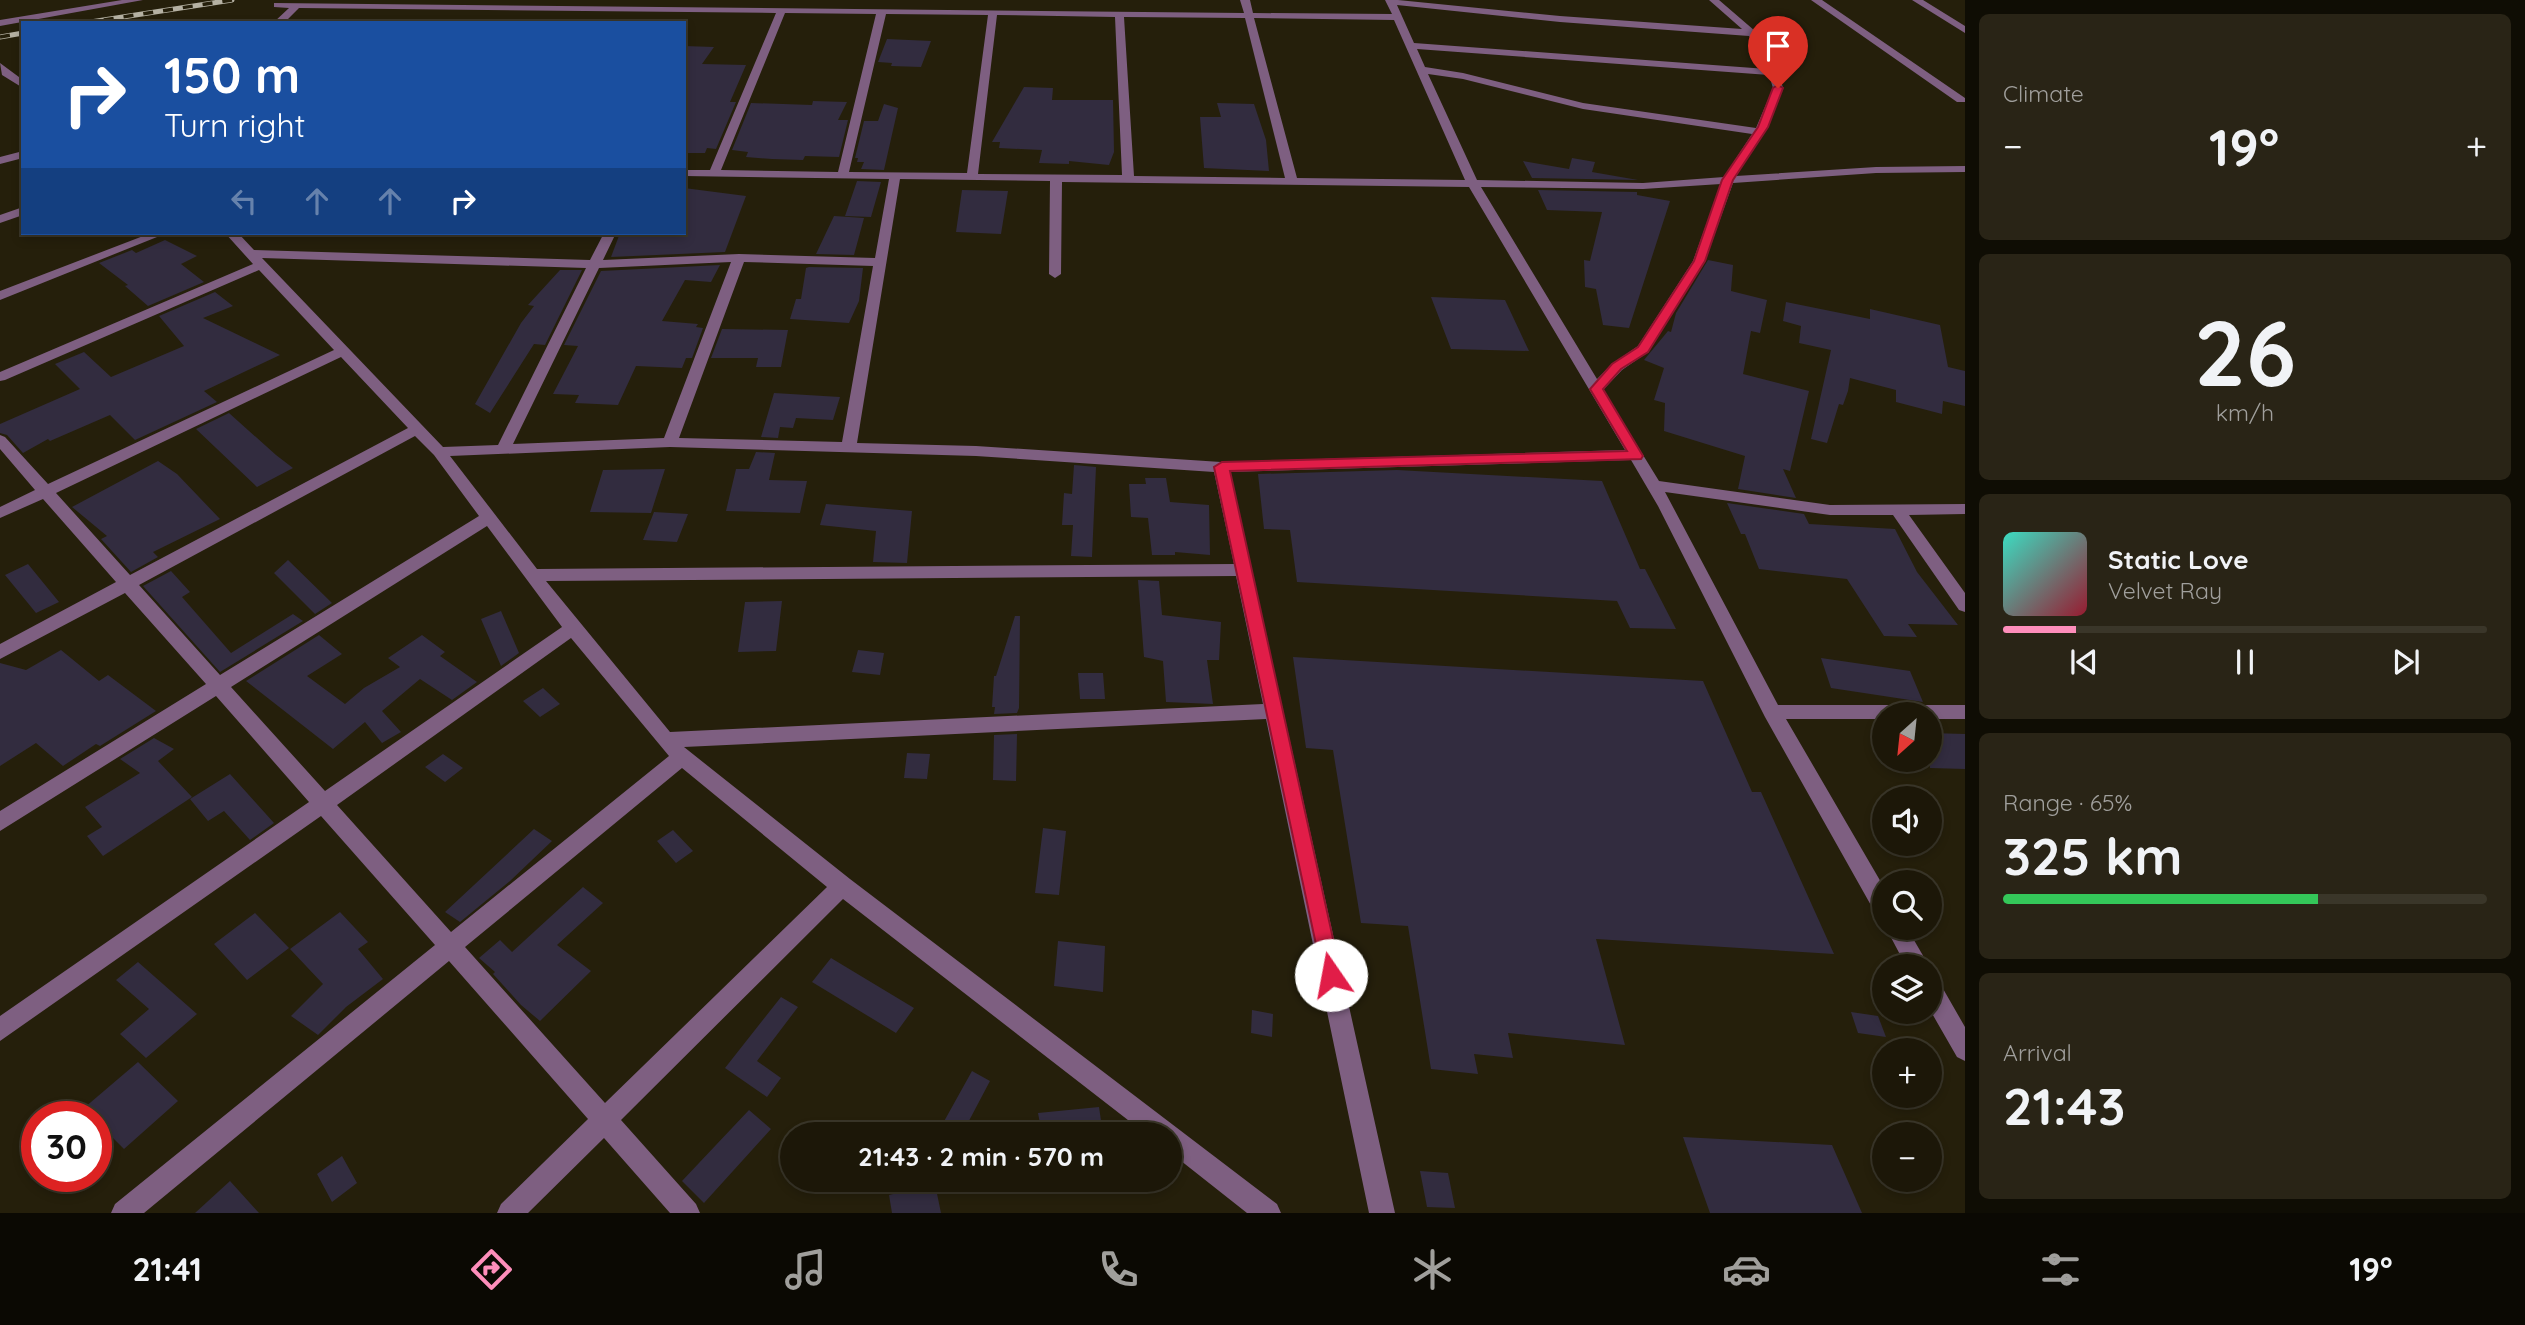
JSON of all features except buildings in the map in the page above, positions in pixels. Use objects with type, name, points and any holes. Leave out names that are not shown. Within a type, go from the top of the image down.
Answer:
[{"type":"street","points":[[0,23],[138,0]]},
{"type":"street","points":[[1245,0],[1292,181]]},
{"type":"street","points":[[1596,389],[1616,366],[1643,349],[1699,261],[1727,180],[1759,132],[1778,88],[1770,60],[1752,33],[1714,0]]},
{"type":"street","points":[[1816,0],[1961,100]]},
{"type":"street","points":[[1917,0],[1965,30]]},
{"type":"street","points":[[277,5],[782,10],[843,5],[881,10],[1251,16],[1393,6],[1752,33]]},
{"type":"street","points":[[280,21],[297,5]]},
{"type":"street","points":[[416,15],[424,6]]},
{"type":"street","points":[[1393,6],[1473,184],[1654,485],[1772,712],[1872,886]]},
{"type":"street","points":[[539,21],[548,8]]},
{"type":"street","points":[[675,21],[682,9]]},
{"type":"street","points":[[713,174],[782,10]]},
{"type":"street","points":[[843,175],[881,10]]},
{"type":"street","points":[[972,177],[993,11]]},
{"type":"street","points":[[1119,14],[1128,179]]},
{"type":"street","points":[[1410,46],[1773,72]]},
{"type":"street","points":[[0,66],[21,83]]},
{"type":"street","points":[[1422,71],[1464,76],[1583,106],[1759,132]]},
{"type":"street","points":[[0,161],[21,154]]},
{"type":"street","points":[[686,173],[1643,186],[1876,170],[1965,169]]},
{"type":"street","points":[[849,447],[895,176]]},
{"type":"street","points":[[1055,274],[1056,178]]},
{"type":"street","points":[[0,219],[21,212]]},
{"type":"street","points":[[0,296],[156,235]]},
{"type":"street","points":[[233,235],[439,452],[573,628],[664,740],[842,886],[1150,1122]]},
{"type":"street","points":[[503,449],[609,235]]},
{"type":"street","points":[[0,377],[256,260],[595,264],[739,258],[880,262]]},
{"type":"street","points":[[670,442],[739,258]]},
{"type":"street","points":[[0,513],[343,351]]},
{"type":"street","points":[[0,652],[418,429]]},
{"type":"street","points":[[0,440],[687,1213]]},
{"type":"street","points":[[439,452],[670,442],[976,451],[1222,467],[1636,456]]},
{"type":"street","points":[[1222,467],[1382,1213]]},
{"type":"street","points":[[1654,485],[1830,510],[1965,509]]},
{"type":"street","points":[[1897,509],[1965,606]]},
{"type":"street","points":[[0,822],[489,517]]},
{"type":"street","points":[[533,575],[1244,570]]},
{"type":"street","points":[[0,1030],[573,628]]},
{"type":"street","points":[[664,740],[1274,711]]},
{"type":"street","points":[[1772,712],[1965,712]]},
{"type":"street","points":[[124,1213],[682,757]]},
{"type":"street","points":[[510,1213],[842,886]]},
{"type":"street","points":[[1942,1009],[1965,1049]]},
{"type":"street","points":[[1182,1147],[1268,1213]]},
{"type":"railway","points":[[97,21],[232,0]]},
{"type":"railway","points":[[0,37],[21,33]]},
{"type":"route","points":[[1331,975],[1222,467],[1636,456],[1596,389],[1616,366],[1643,349],[1699,261],[1727,180],[1763,127],[1778,88]]}]
